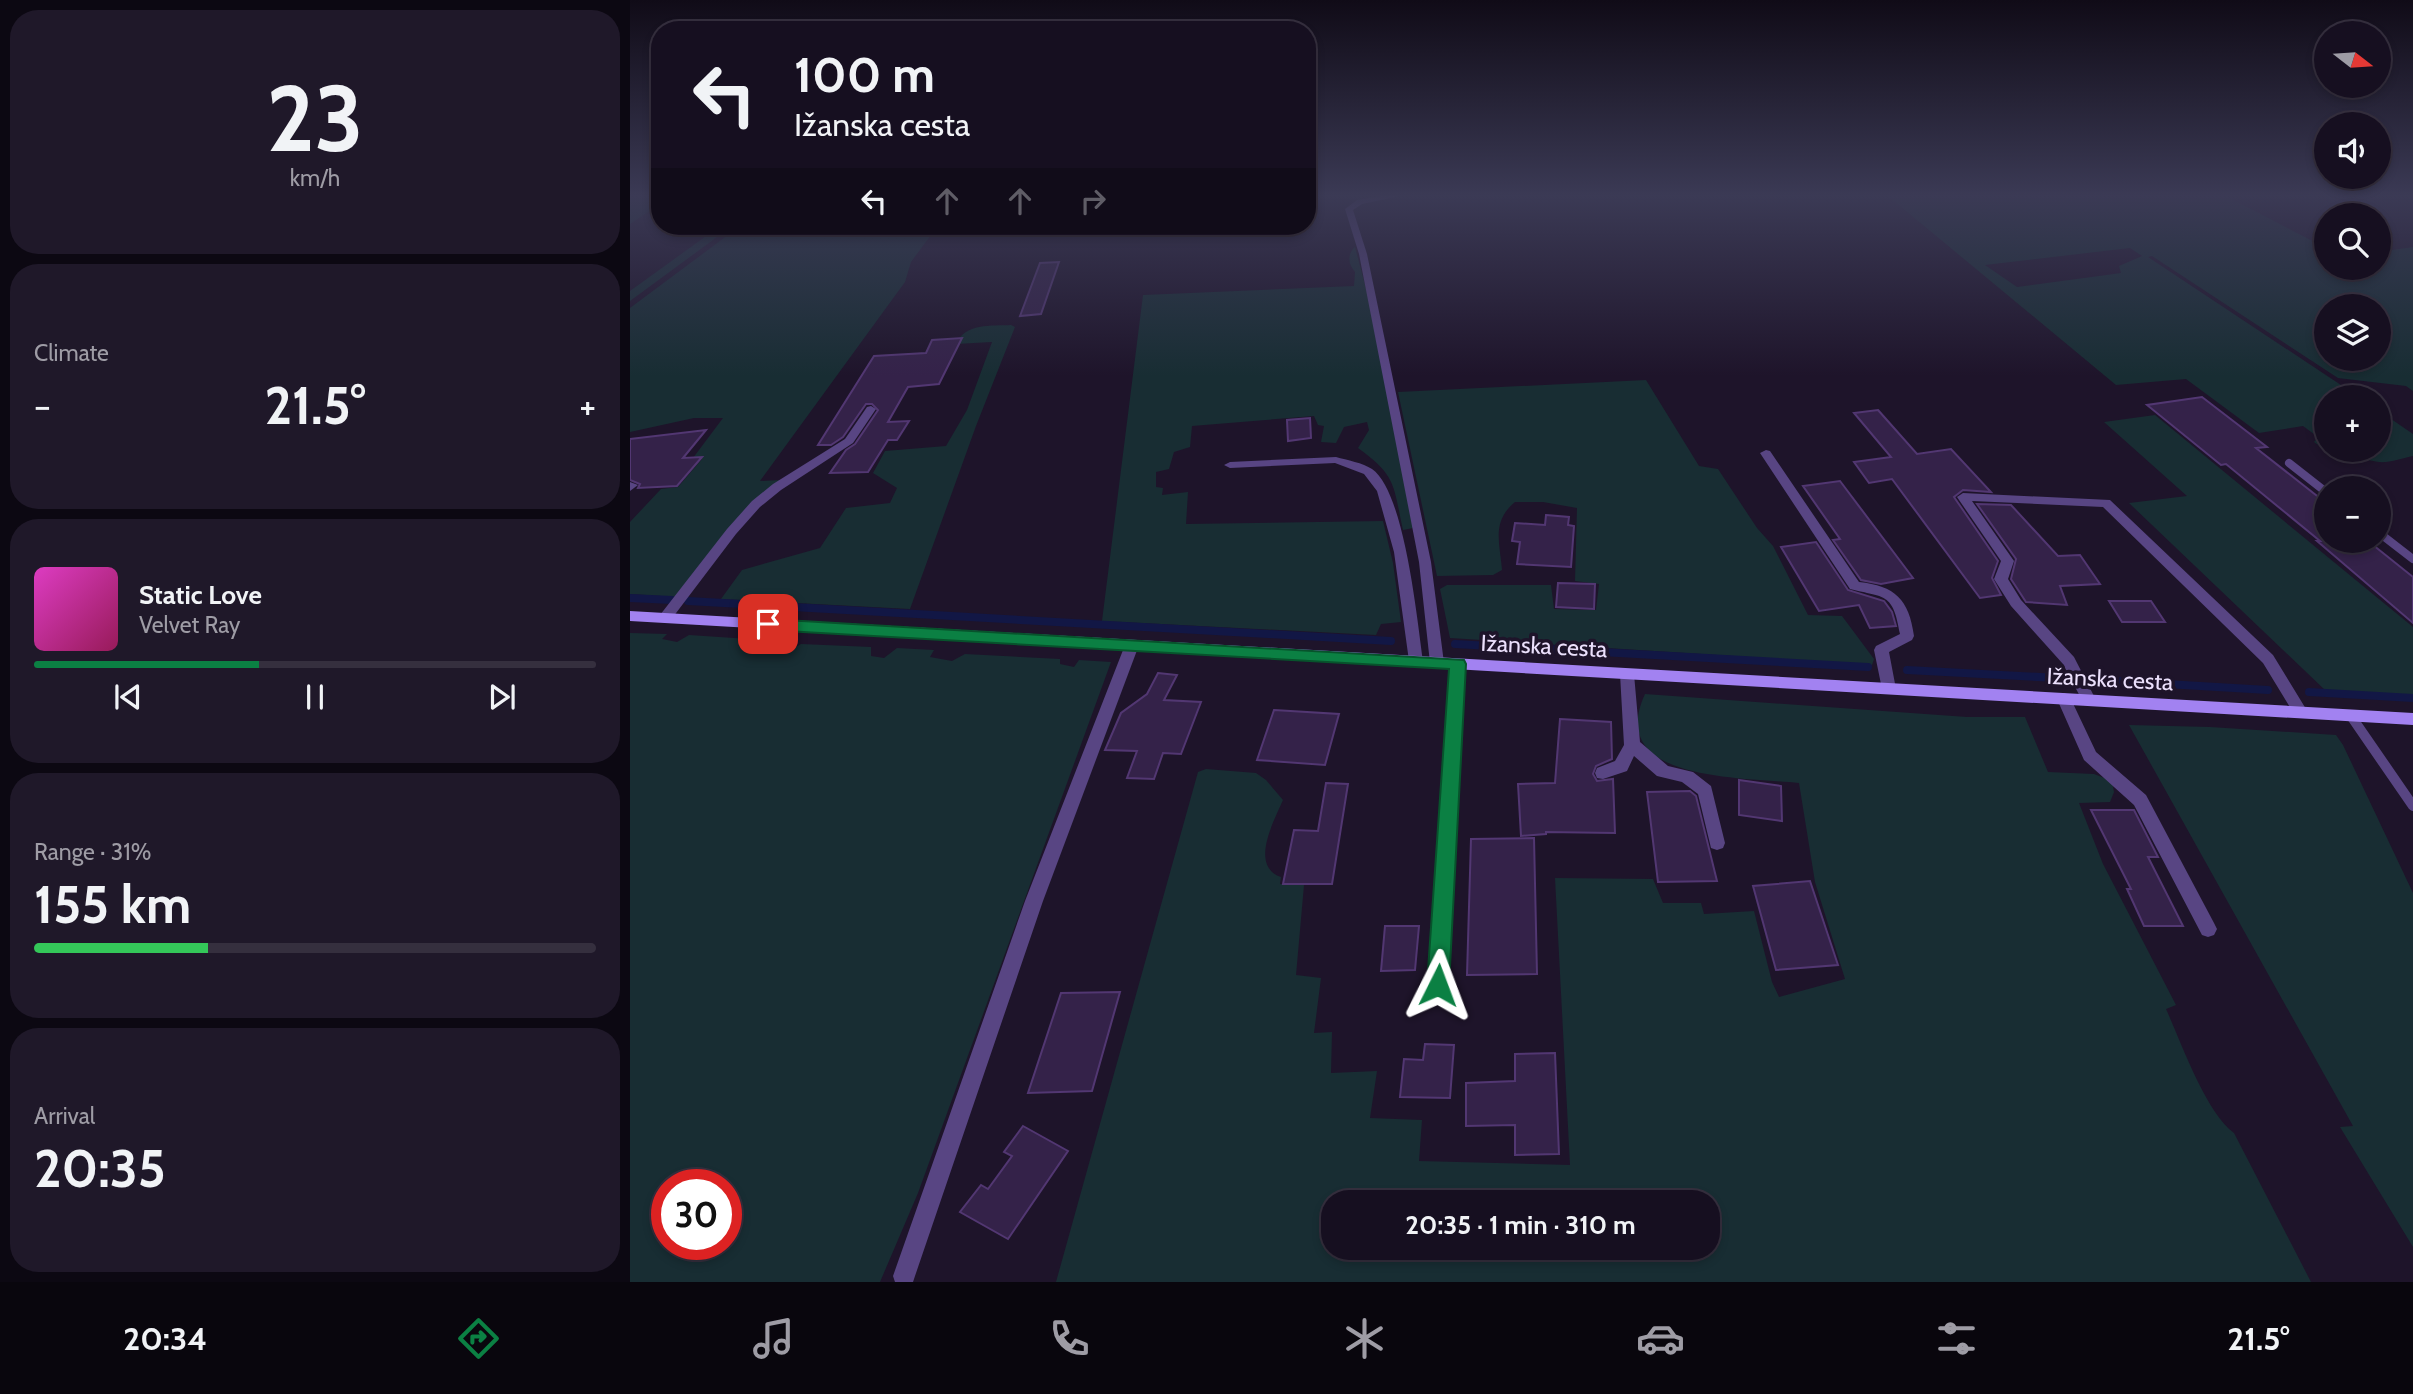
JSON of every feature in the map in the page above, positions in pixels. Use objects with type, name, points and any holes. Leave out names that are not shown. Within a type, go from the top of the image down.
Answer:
[{"type":"street","points":[[1363,256],[1423,549],[1437,663]]},
{"type":"street","points":[[665,618],[689,592],[738,523],[758,502],[789,478],[847,443],[871,409]]},
{"type":"street","points":[[1766,453],[1855,586],[1884,591],[1892,596],[1906,625],[1907,636],[1881,650],[1889,689]]},
{"type":"street","points":[[1230,465],[1336,460],[1368,472],[1383,490],[1400,552],[1416,662]]},
{"type":"street","points":[[2088,700],[2069,661],[2016,603],[2001,579],[2008,561],[1963,498],[2106,503],[2268,659],[2301,713]]},
{"type":"street","name":"Ižanska cesta","points":[[630,616],[2413,719]]},
{"type":"street","points":[[904,1276],[1034,901],[1132,645]]},
{"type":"street","points":[[1438,985],[1458,664]]},
{"type":"street","points":[[1603,773],[1621,766],[1632,745],[1628,674]]},
{"type":"street","points":[[2064,699],[2090,756],[2140,800],[2208,929]]},
{"type":"street","points":[[1632,745],[1663,771],[1687,777],[1705,791],[1717,844]]},
{"type":"lane","points":[[2289,463],[2314,483]]},
{"type":"lane","points":[[2391,543],[2413,559]]},
{"type":"lane","points":[[2351,716],[2413,806]]},
{"type":"shaded area","points":[[679,256],[691,256],[630,301],[630,291]]},
{"type":"shaded area","points":[[700,256],[916,256],[905,282],[760,481],[781,480],[677,597],[630,594],[630,522],[661,489],[678,487],[702,459],[693,458],[723,418],[694,418],[630,432],[630,308]]},
{"type":"shaded area","points":[[1350,256],[1357,256],[1369,300],[1413,528],[1403,530],[1395,492],[1387,474],[1358,448],[1369,430],[1367,422],[1344,427],[1336,443],[1321,442],[1324,426],[1318,425],[1314,416],[1192,426],[1190,447],[1174,452],[1169,469],[1156,472],[1156,487],[1163,488],[1162,495],[1188,492],[1186,524],[1383,521],[1393,563],[1401,622],[1381,624],[1376,635],[1102,621],[1143,295],[1354,286],[1355,272]]},
{"type":"shaded area","points":[[1960,256],[2063,256],[1985,265],[2017,287],[2121,273],[2119,266],[2142,256],[2314,256],[2314,280],[2391,280],[2391,256],[2413,256],[2413,391],[2406,386],[2338,378],[2327,371],[2391,371],[2391,294],[2314,294],[2314,362],[2152,256],[2148,257],[2314,367],[2314,371],[2320,371],[2341,385],[2314,385],[2314,434],[2303,426],[2259,433],[2186,379],[2116,385]]},
{"type":"shaded area","points":[[979,327],[1015,327],[910,609],[721,599],[742,570],[820,548],[846,508],[890,503],[897,488],[873,473],[885,451],[946,446],[967,410],[992,342],[956,344],[960,337]]},
{"type":"shaded area","points":[[1646,380],[1699,466],[1718,469],[1757,528],[1773,546],[1808,615],[1842,616],[1874,659],[1872,665],[1450,638],[1440,589],[1447,585],[1551,585],[1554,609],[1596,610],[1599,584],[1575,581],[1577,508],[1543,502],[1515,502],[1507,510],[1499,533],[1502,570],[1493,575],[1437,576],[1398,392]]},
{"type":"shaded area","points":[[2155,415],[2314,546],[2314,553],[2323,553],[2413,627],[2413,695],[2325,690],[2129,503],[2187,496],[2104,422]]},
{"type":"shaded area","points":[[2391,419],[2413,434],[2413,456],[2391,461]]},
{"type":"shaded area","points":[[630,633],[667,634],[662,639],[677,642],[689,635],[777,641],[775,646],[792,649],[801,644],[871,647],[871,656],[884,658],[897,648],[934,650],[930,657],[952,661],[965,654],[1060,659],[1060,664],[1074,667],[1079,660],[1111,662],[918,1193],[880,1282],[630,1282]]},
{"type":"shaded area","points":[[1645,694],[1967,717],[2025,717],[2048,772],[2094,774],[2112,781],[2114,792],[2110,802],[2079,803],[2103,864],[2176,1005],[2166,1009],[2195,1076],[2214,1110],[2234,1133],[2311,1282],[1056,1282],[1198,772],[1206,769],[1256,773],[1266,780],[1283,800],[1270,831],[1265,853],[1272,871],[1281,877],[1280,884],[1304,885],[1296,975],[1321,978],[1314,1033],[1332,1032],[1331,1073],[1377,1071],[1370,1118],[1422,1120],[1419,1161],[1570,1165],[1555,878],[1653,879],[1663,903],[1701,903],[1704,914],[1754,911],[1772,982],[1779,997],[1845,979],[1815,882],[1799,783],[1717,776],[1687,770],[1662,760],[1644,745],[1638,723]]},
{"type":"shaded area","points":[[2129,725],[2336,735],[2343,745],[2413,893],[2413,1247],[2340,1127],[2353,1126]]},
{"type":"building","points":[[1059,262],[1041,314],[1020,316],[1040,263]]},
{"type":"building","points":[[962,338],[939,384],[908,387],[888,422],[909,421],[897,440],[888,440],[868,472],[830,473],[846,450],[855,444],[878,410],[872,404],[866,404],[843,437],[831,445],[818,445],[874,356],[926,353],[932,340]]},
{"type":"building","points":[[2202,397],[2267,447],[2256,448],[2314,494],[2314,536],[2226,464],[2221,465],[2147,405]]},
{"type":"building","points":[[1878,410],[1917,454],[1951,449],[1991,492],[1963,490],[1954,497],[1998,561],[1992,578],[2001,595],[1980,598],[1892,479],[1869,483],[1854,462],[1891,457],[1854,413]]},
{"type":"building","points":[[1310,418],[1311,438],[1288,441],[1287,420]]},
{"type":"building","points":[[706,430],[683,458],[702,457],[677,486],[638,488],[640,484],[630,480],[630,439]]},
{"type":"building","points":[[1840,481],[1913,578],[1881,584],[1861,580],[1833,540],[1840,539],[1803,486]]},
{"type":"building","points":[[1977,504],[2011,505],[2058,556],[2080,555],[2100,584],[2060,586],[2067,605],[2026,602],[2011,579],[2016,559]]},
{"type":"building","points":[[1546,515],[1569,517],[1568,525],[1574,526],[1571,567],[1517,564],[1520,542],[1512,541],[1515,523],[1545,525]]},
{"type":"building","points":[[1816,542],[1848,590],[1884,601],[1892,612],[1896,626],[1870,628],[1859,605],[1819,611],[1781,547]]},
{"type":"building","points":[[2331,553],[2383,553],[2413,577],[2413,623]]},
{"type":"building","points":[[1558,583],[1595,584],[1594,609],[1556,607]]},
{"type":"building","points":[[2109,601],[2151,601],[2165,622],[2122,622]]},
{"type":"building","points":[[1158,673],[1177,675],[1164,700],[1201,702],[1181,754],[1163,753],[1154,779],[1127,778],[1137,751],[1105,750],[1121,713],[1147,694]]},
{"type":"building","points":[[1274,710],[1339,714],[1325,765],[1257,760]]},
{"type":"building","points":[[1560,719],[1611,722],[1612,759],[1596,766],[1593,774],[1597,781],[1613,779],[1615,833],[1546,832],[1521,836],[1518,784],[1555,783]]},
{"type":"building","points":[[1739,780],[1781,786],[1782,821],[1739,815]]},
{"type":"building","points":[[1326,783],[1348,784],[1332,884],[1283,884],[1294,830],[1318,831]]},
{"type":"building","points":[[1690,791],[1696,796],[1717,881],[1658,882],[1647,792]]},
{"type":"building","points":[[2091,810],[2134,810],[2158,857],[2148,857],[2183,926],[2144,926],[2127,889],[2131,889]]},
{"type":"building","points":[[1534,838],[1537,974],[1467,975],[1471,839]]},
{"type":"building","points":[[1810,881],[1838,965],[1776,970],[1753,886]]},
{"type":"building","points":[[1385,926],[1419,926],[1415,970],[1381,971]]},
{"type":"building","points":[[1120,992],[1092,1091],[1028,1093],[1061,993]]},
{"type":"building","points":[[1425,1044],[1454,1045],[1450,1098],[1400,1097],[1404,1059],[1423,1060]]},
{"type":"building","points":[[1555,1053],[1559,1154],[1515,1155],[1515,1125],[1466,1126],[1466,1083],[1515,1081],[1515,1054]]},
{"type":"building","points":[[1023,1126],[1068,1151],[1008,1239],[960,1212],[981,1185],[988,1189],[1012,1156],[1004,1152]]},
{"type":"waterway","points":[[630,598],[672,600]]},
{"type":"waterway","points":[[688,601],[1391,641]]},
{"type":"waterway","points":[[1455,644],[1868,667]]},
{"type":"waterway","points":[[1907,670],[2058,678]]},
{"type":"waterway","points":[[2098,680],[2268,690]]},
{"type":"waterway","points":[[2309,692],[2413,698]]},
{"type":"route","points":[[768,624],[1458,664],[1438,985]]}]
